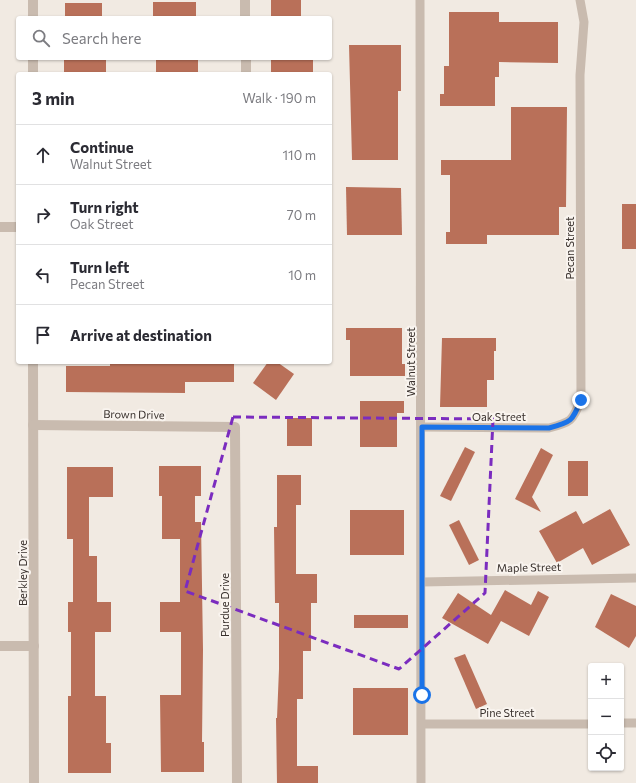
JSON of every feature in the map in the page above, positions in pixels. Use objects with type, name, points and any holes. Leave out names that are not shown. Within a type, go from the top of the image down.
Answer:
[{"type":"street","points":[[33,0],[33,16]]},
{"type":"street","points":[[245,0],[246,16]]},
{"type":"street","points":[[33,60],[33,72]]},
{"type":"street","points":[[246,60],[246,72]]},
{"type":"street","points":[[0,227],[16,228]]},
{"type":"street","name":"Berkley Drive","points":[[33,364],[34,783]]},
{"type":"street","name":"Brown Drive","points":[[33,425],[235,427]]},
{"type":"street","name":"Purdue Drive","points":[[235,427],[237,783]]},
{"type":"street","points":[[0,646],[34,646]]},
{"type":"lane","name":"Walnut Street","points":[[420,0],[422,427],[421,783]]},
{"type":"lane","name":"Pecan Street","points":[[573,419],[581,400],[580,76],[584,22],[580,0]]},
{"type":"lane","name":"Oak Street","points":[[422,427],[549,428],[573,419]]},
{"type":"lane","name":"Maple Street","points":[[422,582],[636,578]]},
{"type":"lane","points":[[624,723],[636,723]]},
{"type":"lane","name":"Pine Street","points":[[422,724],[588,724]]},
{"type":"highlighted area","points":[[233,417],[493,419],[485,593],[399,669],[185,591]]},
{"type":"building","points":[[271,0],[301,0],[301,16],[271,16]]},
{"type":"building","points":[[153,2],[196,2],[196,16],[153,16]]},
{"type":"building","points":[[65,3],[102,3],[102,16],[65,16]]},
{"type":"building","points":[[449,12],[499,12],[499,22],[558,22],[558,63],[499,62],[499,77],[495,77],[495,106],[440,106],[440,94],[444,94],[444,66],[449,66]]},
{"type":"building","points":[[349,45],[401,45],[401,91],[398,91],[398,160],[352,160]]},
{"type":"building","points":[[64,60],[106,60],[106,72],[64,72]]},
{"type":"building","points":[[156,60],[198,60],[198,72],[156,72]]},
{"type":"building","points":[[271,60],[313,60],[313,72],[271,72]]},
{"type":"building","points":[[511,107],[567,107],[566,207],[559,207],[559,235],[487,235],[487,244],[446,244],[446,232],[450,232],[450,175],[441,175],[441,160],[511,160]]},
{"type":"building","points":[[346,187],[401,188],[402,235],[347,235]]},
{"type":"building","points":[[622,204],[636,204],[636,249],[622,249]]},
{"type":"building","points":[[346,328],[402,328],[402,364],[405,364],[405,376],[350,376],[350,340],[346,340]]},
{"type":"building","points":[[442,338],[496,338],[496,351],[494,351],[494,380],[487,380],[487,407],[440,407]]},
{"type":"building","points":[[110,364],[234,364],[234,382],[185,382],[185,393],[66,392],[66,366],[110,366]]},
{"type":"building","points":[[267,364],[280,364],[294,374],[276,400],[253,383]]},
{"type":"building","points":[[360,401],[404,401],[404,413],[397,413],[397,447],[360,447]]},
{"type":"building","points":[[287,418],[312,418],[312,446],[287,446]]},
{"type":"building","points":[[465,447],[475,452],[451,501],[440,496]]},
{"type":"building","points":[[541,448],[553,455],[532,497],[541,512],[515,499]]},
{"type":"building","points":[[568,461],[588,461],[588,496],[568,496]]},
{"type":"building","points":[[159,466],[201,466],[201,496],[195,496],[195,522],[201,522],[203,650],[202,742],[204,742],[204,772],[161,772],[160,695],[181,695],[181,632],[160,632],[160,602],[180,602],[180,539],[162,539],[162,496],[159,496]]},
{"type":"building","points":[[67,467],[113,467],[113,497],[89,497],[89,556],[97,556],[97,602],[111,602],[111,632],[95,632],[95,696],[106,696],[106,743],[111,743],[111,773],[68,773],[68,696],[71,696],[71,632],[68,632],[68,602],[73,602],[73,539],[67,539]]},
{"type":"building","points":[[277,475],[301,475],[301,505],[296,505],[296,574],[317,574],[317,603],[311,603],[311,651],[303,651],[303,699],[297,699],[297,766],[318,766],[318,783],[277,783],[276,718],[279,669],[279,603],[275,603],[274,527],[277,527]]},
{"type":"building","points":[[610,509],[630,545],[592,565],[583,548],[557,563],[539,531],[576,511],[583,524]]},
{"type":"building","points":[[350,510],[404,510],[404,555],[350,555]]},
{"type":"building","points":[[459,520],[479,560],[469,565],[449,525]]},
{"type":"building","points":[[505,590],[531,605],[538,591],[549,597],[529,636],[501,621],[488,644],[442,618],[458,593],[491,615]]},
{"type":"building","points":[[611,594],[636,606],[636,636],[629,648],[595,627]]},
{"type":"building","points":[[354,615],[408,615],[408,628],[354,628]]},
{"type":"building","points":[[465,654],[487,704],[476,709],[454,658]]},
{"type":"building","points":[[353,688],[408,688],[408,735],[353,735]]},
{"type":"route","points":[[422,695],[422,427],[549,428],[573,419],[581,400]]}]
